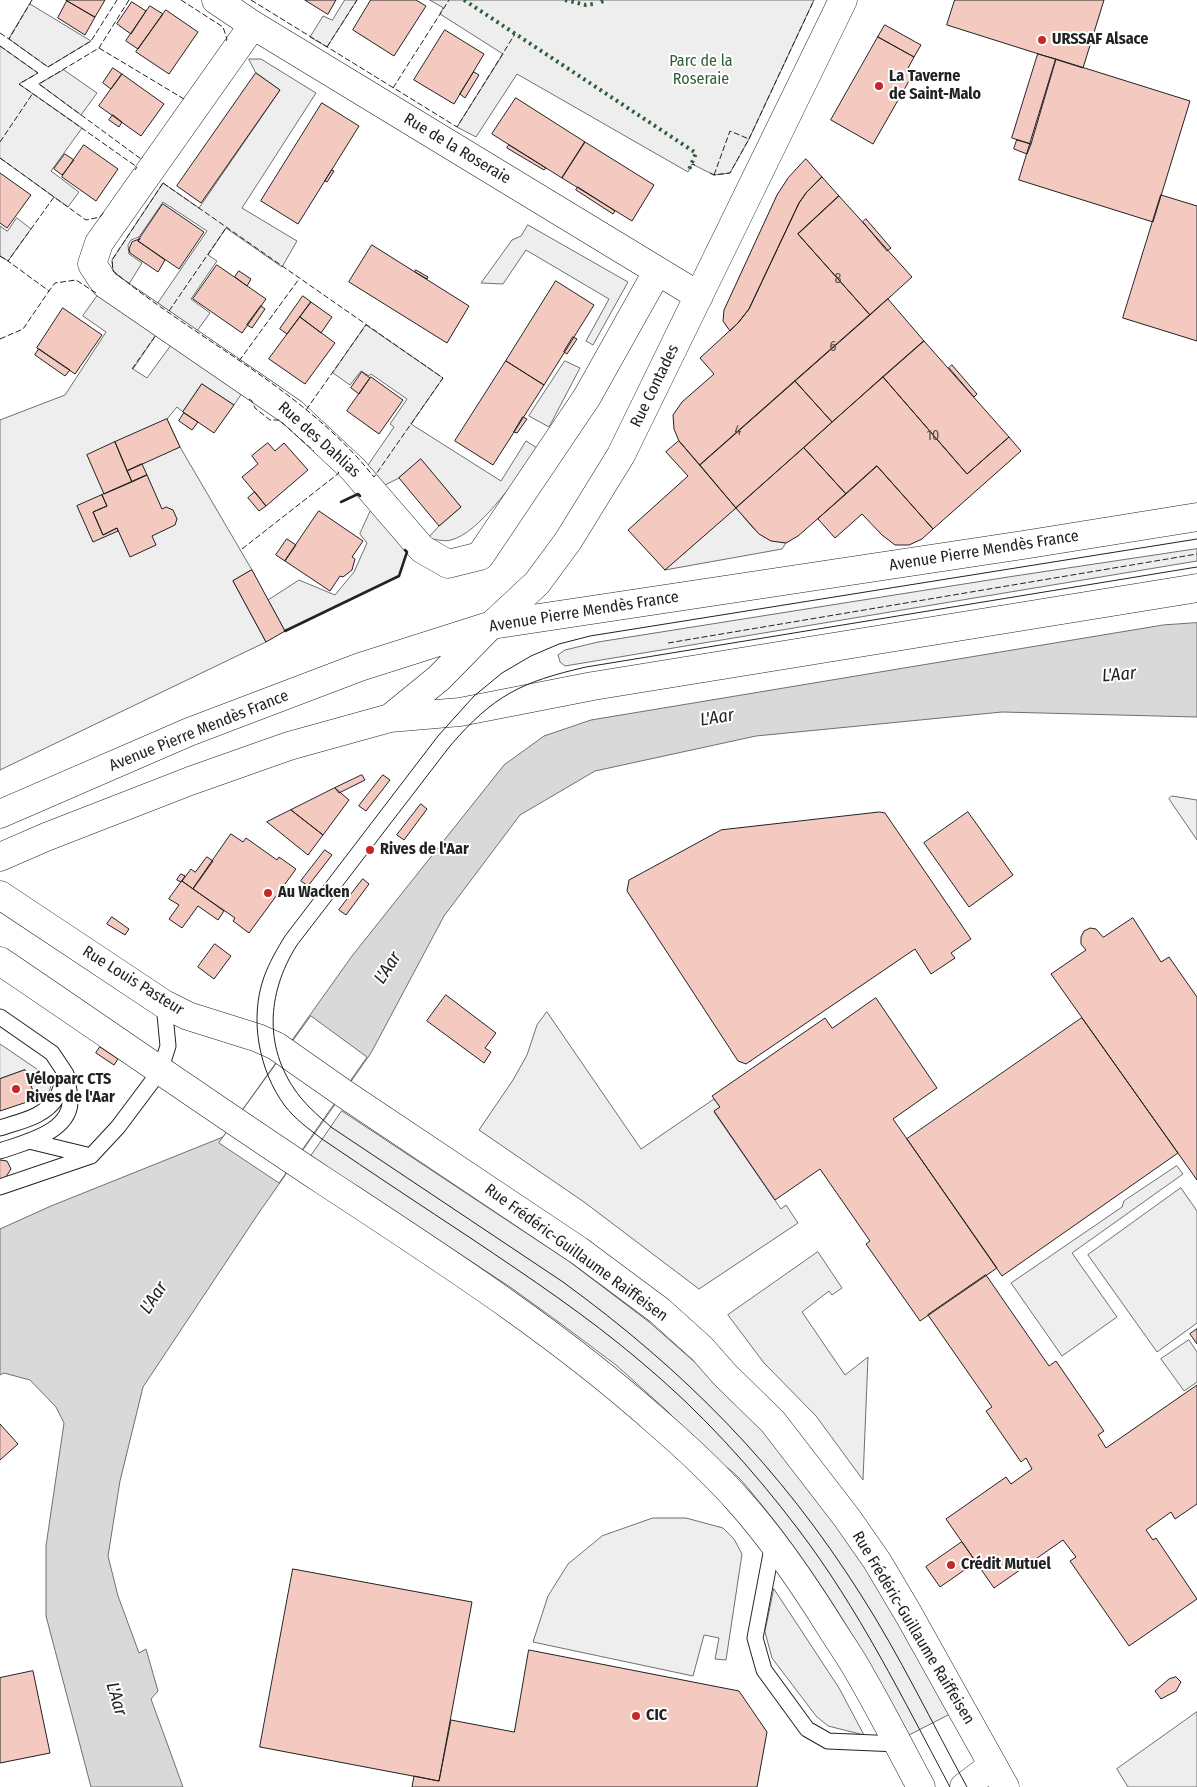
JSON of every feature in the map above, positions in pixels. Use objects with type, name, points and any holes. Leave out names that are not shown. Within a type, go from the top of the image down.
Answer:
[{"type":"main road","name":"Rue de la Roseraie","points":[[216,0],[253,25],[699,296]]},
{"type":"main road","name":"Rue Contades","points":[[390,718],[440,678],[492,624],[537,583],[568,541],[621,455],[843,0]]},
{"type":"main road","name":"Rue des Dahlias","points":[[253,25],[99,242],[92,264],[105,284],[293,413],[354,469],[422,549],[448,564],[480,556],[587,397],[657,272]]},
{"type":"main road","name":"Avenue Pierre Mendès France","points":[[0,814],[189,732],[360,666],[492,624],[1013,547],[1197,517]]},
{"type":"main road","points":[[0,857],[190,781],[289,746],[390,718],[460,712],[593,686],[1197,588]]},
{"type":"main road","name":"Rue Louis Pasteur","points":[[0,895],[164,1004],[188,1016],[258,1038],[276,1046],[346,1095]]},
{"type":"main road","points":[[0,961],[221,1113],[495,1295],[620,1389],[704,1464],[740,1502],[805,1587],[861,1674],[921,1787]]},
{"type":"main road","name":"Rue Frédéric-Guillaume Raiffeisen","points":[[346,1095],[578,1250],[660,1311],[702,1349],[725,1376],[773,1422],[847,1518],[877,1561],[909,1614],[999,1776]]},
{"type":"main road","points":[[964,1787],[999,1776]]},
{"type":"lane","points":[[0,1187],[91,1156],[118,1127],[160,1071],[168,1046],[164,1004]]},
{"type":"lane","points":[[0,1017],[52,1053],[66,1074],[70,1104],[65,1118],[54,1130],[0,1151]]},
{"type":"lane","points":[[0,1128],[33,1117],[49,1108],[58,1096],[66,1074]]},
{"type":"lane","points":[[29,1141],[91,1156]]},
{"type":"lane","points":[[773,1543],[755,1638],[764,1670],[807,1730],[828,1741],[898,1744]]},
{"type":"green space","points":[[345,0],[357,0],[327,47],[310,37],[323,16],[332,20]]},
{"type":"green space","name":"Parc de la Roseraie","points":[[430,0],[814,0],[749,139],[730,173],[714,175],[692,164],[688,172],[517,74],[476,137],[457,127],[503,54],[440,14],[443,8]]},
{"type":"green space","points":[[30,4],[91,41],[48,67],[9,39]]},
{"type":"green space","points":[[0,46],[38,73],[19,84],[82,128],[51,171],[79,192],[68,207],[0,158]]},
{"type":"green space","points":[[249,59],[261,59],[316,93],[242,208],[297,241],[282,267],[226,228],[208,255],[217,261],[191,299],[210,313],[197,331],[157,304],[207,231],[163,202],[139,237],[131,240],[128,245],[129,254],[142,263],[129,284],[113,271],[112,260],[163,183],[199,208],[280,90],[256,73]]},
{"type":"green space","points":[[64,70],[97,93],[81,115],[39,84]]},
{"type":"green space","points":[[17,218],[31,229],[8,261],[0,256],[0,226],[7,231]]},
{"type":"green space","points":[[528,225],[628,282],[593,345],[586,341],[609,299],[526,250],[503,284],[481,283],[512,240],[521,236]]},
{"type":"green space","points":[[98,295],[156,335],[133,369],[147,378],[171,345],[242,393],[234,405],[202,384],[183,412],[177,407],[167,419],[180,447],[252,570],[233,581],[266,642],[0,770],[0,420],[65,395],[106,332],[83,316]]},
{"type":"green space","points":[[366,325],[443,378],[411,424],[501,481],[526,441],[537,448],[532,459],[495,506],[473,528],[451,540],[428,538],[461,507],[421,460],[399,478],[383,486],[366,468],[394,427],[390,424],[407,399],[371,374],[369,376],[361,371],[350,385],[333,373]]},
{"type":"green space","points":[[565,361],[580,368],[549,427],[529,416]]},
{"type":"green space","points":[[736,508],[757,532],[768,539],[786,543],[782,549],[665,570]]},
{"type":"green space","points":[[371,510],[407,552],[399,576],[285,631],[268,600],[299,580],[335,595],[354,572],[367,543],[360,534]]},
{"type":"green space","points":[[1197,549],[1197,561],[565,666],[560,662],[558,655],[565,650],[598,642]]},
{"type":"green space","points":[[1172,796],[1197,800],[1197,840],[1169,799]]},
{"type":"green space","points":[[547,1012],[641,1149],[714,1099],[720,1107],[714,1112],[781,1209],[786,1205],[798,1223],[699,1289],[584,1202],[479,1130],[513,1080],[527,1055],[537,1025]]},
{"type":"green space","points":[[0,1044],[50,1078],[49,1092],[36,1099],[25,1070],[0,1079]]},
{"type":"green space","points":[[342,1111],[570,1262],[649,1322],[714,1379],[761,1425],[857,1551],[952,1713],[909,1735],[859,1645],[822,1587],[782,1531],[738,1477],[721,1464],[665,1409],[616,1365],[510,1287],[311,1156]]},
{"type":"green space","points":[[1177,1166],[1183,1174],[1072,1253],[1117,1317],[1062,1356],[1011,1283],[1122,1207],[1124,1201]]},
{"type":"green space","points":[[1181,1188],[1197,1211],[1197,1323],[1157,1352],[1088,1255]]},
{"type":"green space","points":[[818,1252],[842,1288],[832,1295],[829,1291],[802,1312],[845,1375],[868,1357],[863,1480],[816,1416],[764,1363],[728,1315]]},
{"type":"green space","points":[[1189,1340],[1197,1352],[1197,1382],[1184,1391],[1161,1359]]},
{"type":"green space","points":[[653,1518],[686,1518],[723,1528],[734,1539],[742,1554],[726,1660],[715,1659],[719,1638],[704,1635],[693,1676],[533,1642],[548,1596],[568,1564],[602,1536]]},
{"type":"green space","points":[[774,1589],[839,1688],[864,1735],[828,1726],[816,1716],[772,1658],[765,1632]]},
{"type":"green space","points":[[1197,1712],[1197,1787],[1128,1787],[1117,1769]]},
{"type":"water","name":"L'Aar","points":[[1197,623],[1197,717],[1002,712],[756,736],[595,771],[520,815],[444,916],[371,1053],[258,1214],[143,1387],[120,1481],[108,1556],[118,1596],[139,1653],[146,1649],[158,1691],[151,1699],[183,1787],[91,1787],[46,1616],[46,1546],[64,1423],[56,1407],[30,1380],[4,1373],[0,1375],[0,1229],[51,1206],[223,1137],[352,956],[504,765],[544,736],[591,720],[1163,625]]},
{"type":"pier","points":[[311,1016],[367,1057],[279,1183],[219,1143]]},
{"type":"building","points":[[66,0],[105,0],[95,17]]},
{"type":"building","points":[[305,0],[336,0],[328,14]]},
{"type":"building","points":[[371,0],[416,0],[426,6],[394,56],[353,30]]},
{"type":"building","name":"URSSAF Alsace","points":[[955,0],[1104,0],[1083,68],[947,25]]},
{"type":"building","points":[[67,1],[95,17],[85,35],[58,18]]},
{"type":"building","points":[[132,2],[146,11],[131,34],[117,24]]},
{"type":"building","points":[[150,6],[163,14],[138,49],[126,41]]},
{"type":"building","points":[[166,10],[198,32],[169,74],[136,52]]},
{"type":"building","points":[[885,25],[921,45],[914,57],[878,37]]},
{"type":"building","points":[[445,30],[484,54],[454,104],[414,80]]},
{"type":"building","points":[[878,37],[914,57],[907,70],[913,74],[873,144],[831,120]]},
{"type":"building","points":[[1038,54],[1056,59],[1031,144],[1012,138]]},
{"type":"building","points":[[1056,59],[1190,101],[1153,222],[1019,180]]},
{"type":"building","points":[[113,68],[122,74],[111,89],[103,83]]},
{"type":"building","points":[[474,72],[479,75],[465,98],[460,94]]},
{"type":"building","points":[[256,73],[280,90],[201,203],[177,186]]},
{"type":"building","points":[[122,74],[164,104],[141,136],[99,106]]},
{"type":"building","points":[[516,98],[585,142],[562,178],[492,134]]},
{"type":"building","points":[[322,103],[359,126],[298,224],[261,201]]},
{"type":"building","points":[[113,115],[122,122],[119,127],[109,120]]},
{"type":"building","points":[[1017,140],[1031,144],[1027,154],[1014,149]]},
{"type":"building","points":[[585,142],[654,185],[632,221],[562,178]]},
{"type":"building","points":[[84,145],[118,169],[96,201],[62,177]]},
{"type":"building","points":[[509,145],[546,168],[544,170],[507,148]]},
{"type":"building","points":[[65,154],[74,160],[62,175],[54,169]]},
{"type":"building","points":[[806,159],[822,177],[799,203],[749,309],[730,331],[723,321],[724,310],[777,195],[788,178]]},
{"type":"building","points":[[332,170],[334,171],[327,182],[325,181]]},
{"type":"building","points":[[0,173],[31,195],[7,228],[0,223]]},
{"type":"building","points":[[822,177],[839,196],[798,234],[870,315],[700,465],[679,441],[674,429],[673,415],[682,402],[714,374],[700,358],[738,323],[749,309],[799,203]]},
{"type":"building","points":[[578,187],[615,211],[613,214],[576,190]]},
{"type":"building","points":[[1161,195],[1197,206],[1197,341],[1123,318]]},
{"type":"building","points":[[839,196],[912,277],[870,315],[798,234]]},
{"type":"building","points":[[163,204],[204,232],[179,269],[138,241]]},
{"type":"building","points":[[866,219],[891,248],[887,251],[863,222]]},
{"type":"building","points":[[140,239],[138,241],[165,260],[158,272],[130,253],[129,249],[132,242]]},
{"type":"building","points":[[372,245],[469,306],[447,343],[349,282]]},
{"type":"building","points":[[217,265],[266,299],[242,333],[193,299]]},
{"type":"building","points":[[416,270],[428,277],[427,279],[415,272]]},
{"type":"building","points":[[239,271],[251,279],[247,286],[235,277]]},
{"type":"building","points":[[556,281],[594,305],[544,385],[506,361]]},
{"type":"building","points":[[303,296],[311,302],[287,334],[280,329]]},
{"type":"building","points":[[888,299],[924,341],[832,422],[795,381]]},
{"type":"building","points":[[311,302],[332,317],[321,333],[300,317]]},
{"type":"building","points":[[261,306],[265,309],[252,328],[247,325]]},
{"type":"building","points":[[63,308],[102,335],[75,374],[37,348]]},
{"type":"building","points":[[300,317],[335,343],[305,384],[269,359]]},
{"type":"building","points":[[573,337],[577,339],[567,354],[564,352]]},
{"type":"building","points":[[924,341],[1009,437],[967,474],[883,377]]},
{"type":"building","points":[[39,349],[70,370],[65,376],[35,355]]},
{"type":"building","points":[[506,361],[544,385],[493,465],[455,441]]},
{"type":"building","points":[[952,365],[977,394],[974,397],[949,368]]},
{"type":"building","points":[[362,372],[370,378],[359,394],[351,388]]},
{"type":"building","points":[[371,377],[403,400],[379,434],[347,411]]},
{"type":"building","points":[[883,377],[967,474],[1009,437],[1021,451],[933,529],[877,466],[846,494],[804,448]]},
{"type":"building","points":[[795,381],[832,422],[736,508],[700,465]]},
{"type":"building","points":[[202,384],[234,405],[214,433],[183,412]]},
{"type":"building","points":[[184,413],[198,422],[192,430],[179,421]]},
{"type":"building","points":[[523,417],[527,419],[517,433],[514,432]]},
{"type":"building","points":[[167,419],[180,447],[127,471],[115,442]]},
{"type":"building","points":[[679,441],[736,508],[665,570],[628,530],[688,476],[666,452]]},
{"type":"building","points":[[115,442],[132,482],[104,494],[87,455]]},
{"type":"building","points":[[268,443],[275,451],[284,443],[308,470],[266,506],[242,477],[258,464],[252,456]]},
{"type":"building","points":[[804,448],[846,494],[798,536],[786,543],[771,541],[759,534],[736,508]]},
{"type":"building","points":[[421,459],[461,507],[439,526],[399,478]]},
{"type":"building","points":[[142,464],[147,475],[132,482],[127,471]]},
{"type":"building","points":[[877,466],[933,529],[922,539],[909,545],[895,545],[882,535],[862,514],[835,538],[818,519]]},
{"type":"building","points":[[147,475],[162,509],[166,507],[173,510],[177,519],[175,525],[152,536],[156,545],[130,557],[117,528],[103,535],[93,512],[107,506],[102,495]]},
{"type":"building","points":[[255,492],[266,506],[259,511],[248,498]]},
{"type":"building","points":[[102,495],[107,506],[93,512],[103,535],[117,528],[118,531],[93,542],[77,506]]},
{"type":"building","points":[[319,511],[363,541],[352,557],[355,559],[352,570],[343,577],[340,576],[330,591],[285,561]]},
{"type":"building","points":[[287,539],[296,545],[285,561],[276,555]]},
{"type":"building","points":[[252,570],[285,631],[266,642],[233,581]]},
{"type":"building","points":[[362,775],[365,780],[339,793],[335,788]]},
{"type":"building","points":[[383,775],[390,780],[366,811],[359,806]]},
{"type":"building","points":[[335,788],[349,800],[323,835],[291,810]]},
{"type":"building","points":[[421,804],[427,809],[404,840],[397,835]]},
{"type":"building","points":[[291,810],[323,835],[308,855],[267,822]]},
{"type":"building","points":[[880,812],[885,813],[971,939],[951,953],[955,958],[931,974],[915,949],[746,1064],[738,1061],[627,891],[629,880],[721,830]]},
{"type":"building","points":[[968,812],[1013,875],[969,907],[924,843]]},
{"type":"building","points":[[231,834],[243,842],[246,838],[277,860],[279,857],[296,869],[249,933],[233,921],[235,918],[193,889]]},
{"type":"building","points":[[325,850],[332,855],[308,886],[301,881]]},
{"type":"building","points":[[207,857],[213,861],[193,889],[182,881],[191,869],[195,872]]},
{"type":"building","points":[[181,874],[185,876],[181,882],[177,880]]},
{"type":"building","points":[[363,879],[369,884],[346,915],[339,910]]},
{"type":"building","points":[[182,881],[224,911],[218,920],[198,906],[182,928],[169,919],[179,905],[169,899]]},
{"type":"building","points":[[112,917],[129,929],[125,935],[107,924]]},
{"type":"building","points":[[1133,918],[1161,962],[1169,957],[1197,997],[1197,1180],[1051,974],[1086,950],[1081,944],[1081,937],[1084,931],[1090,928],[1096,929],[1103,937]]},
{"type":"building","points":[[215,944],[231,956],[214,979],[198,967]]},
{"type":"building","points":[[446,995],[496,1033],[485,1048],[491,1052],[484,1063],[427,1021]]},
{"type":"building","points":[[876,998],[937,1088],[893,1119],[997,1268],[920,1321],[866,1244],[870,1241],[820,1169],[775,1200],[714,1111],[720,1107],[712,1096],[825,1018],[832,1028]]},
{"type":"building","points":[[1082,1018],[1178,1153],[1002,1276],[907,1139]]},
{"type":"building","points":[[100,1047],[118,1059],[114,1065],[96,1053]]},
{"type":"building","name":"Véloparc CTS Rives de l'Aar","points":[[25,1070],[36,1099],[0,1111],[0,1079]]},
{"type":"building","points":[[0,1160],[7,1161],[11,1169],[6,1177],[0,1179]]},
{"type":"building","name":"Crédit Mutuel","points":[[986,1275],[1049,1366],[1056,1361],[1104,1431],[1098,1435],[1106,1448],[1197,1385],[1197,1504],[1175,1519],[1171,1512],[1146,1530],[1153,1540],[1156,1538],[1197,1599],[1129,1646],[1070,1561],[1076,1557],[1063,1540],[994,1588],[946,1519],[1006,1477],[1011,1484],[1032,1469],[1026,1458],[1021,1462],[986,1411],[992,1407],[928,1315]]},
{"type":"building","points":[[1197,1329],[1197,1344],[1190,1334]]},
{"type":"building","points":[[0,1424],[18,1444],[0,1460]]},
{"type":"building","name":"Crédit Mutuel","points":[[962,1542],[976,1562],[940,1587],[926,1567]]},
{"type":"building","points":[[293,1569],[472,1602],[439,1781],[260,1747]]},
{"type":"building","name":"CIC","points":[[529,1650],[739,1691],[767,1732],[757,1787],[412,1787],[414,1776],[439,1781],[451,1720],[514,1732]]},
{"type":"building","points":[[33,1671],[50,1753],[0,1763],[0,1678]]},
{"type":"building","points":[[1176,1677],[1181,1682],[1176,1691],[1161,1699],[1155,1691],[1169,1679]]},
{"type":"tram line","points":[[950,1787],[879,1655],[841,1591],[798,1529],[724,1440],[662,1380],[600,1328],[302,1124],[285,1106],[276,1092],[263,1061],[257,1027],[260,993],[268,967],[285,936],[438,736],[474,696],[502,673],[531,656],[559,644],[590,636],[1197,539]]},
{"type":"tram line","points":[[967,1787],[902,1666],[861,1595],[830,1548],[763,1463],[690,1386],[608,1316],[563,1282],[331,1127],[316,1113],[301,1098],[289,1080],[280,1061],[275,1042],[273,1022],[275,1003],[279,983],[297,945],[450,746],[481,714],[510,693],[526,685],[544,678],[586,667],[1197,567]]},
{"type":"hedge","points":[[464,0],[696,153],[688,172]]},
{"type":"hedge","points":[[565,0],[586,5],[593,4]]},
{"type":"hedge","points":[[601,2],[606,0]]},
{"type":"fence","points":[[32,0],[9,39],[48,67],[91,41],[117,0]]},
{"type":"fence","points":[[129,0],[99,48],[39,84],[141,159],[143,157]]},
{"type":"fence","points":[[181,0],[223,27],[226,41]]},
{"type":"fence","points":[[251,0],[457,127],[515,34]]},
{"type":"fence","points":[[327,47],[357,0]]},
{"type":"fence","points":[[393,88],[449,0]]},
{"type":"fence","points":[[710,173],[714,175],[730,173],[749,139],[814,0]]},
{"type":"fence","points":[[0,33],[9,39]]},
{"type":"fence","points":[[0,46],[38,73],[19,84],[137,167],[135,170]]},
{"type":"fence","points":[[99,48],[184,99]]},
{"type":"fence","points":[[0,142],[33,93]]},
{"type":"fence","points":[[714,175],[730,131],[749,139]]},
{"type":"fence","points":[[0,158],[54,197]]},
{"type":"fence","points":[[163,183],[443,378],[374,477],[346,446],[316,418],[249,367],[113,271],[112,260],[163,183]]},
{"type":"fence","points":[[96,293],[76,280],[55,283],[49,291],[8,261],[54,197],[86,220],[100,217],[104,212]]},
{"type":"fence","points":[[169,311],[226,228]]},
{"type":"fence","points":[[0,256],[8,261]]},
{"type":"fence","points":[[239,361],[299,279]]},
{"type":"fence","points":[[0,339],[23,329],[49,291]]},
{"type":"fence","points":[[306,410],[366,325]]},
{"type":"fence","points":[[132,369],[156,335]]},
{"type":"fence","points":[[249,399],[255,408],[270,420],[279,420],[314,451]]},
{"type":"fence","points":[[242,549],[339,473],[337,471]]},
{"type":"fence","points":[[668,643],[1197,554]]},
{"type":"wall","points":[[341,502],[358,494],[360,496]]},
{"type":"wall","points":[[285,631],[399,576],[407,552],[405,550]]},
{"type":"place","name":"URSSAF Alsace","points":[[1042,40]]},
{"type":"place","name":"La Taverne de Saint-Malo","points":[[879,86]]},
{"type":"place","name":"Rives de l'Aar","points":[[370,850]]},
{"type":"place","name":"Au Wacken","points":[[268,893]]},
{"type":"place","name":"Véloparc CTS Rives de l'Aar","points":[[16,1089]]},
{"type":"place","name":"Crédit Mutuel","points":[[951,1565]]},
{"type":"place","name":"CIC","points":[[636,1716]]}]
